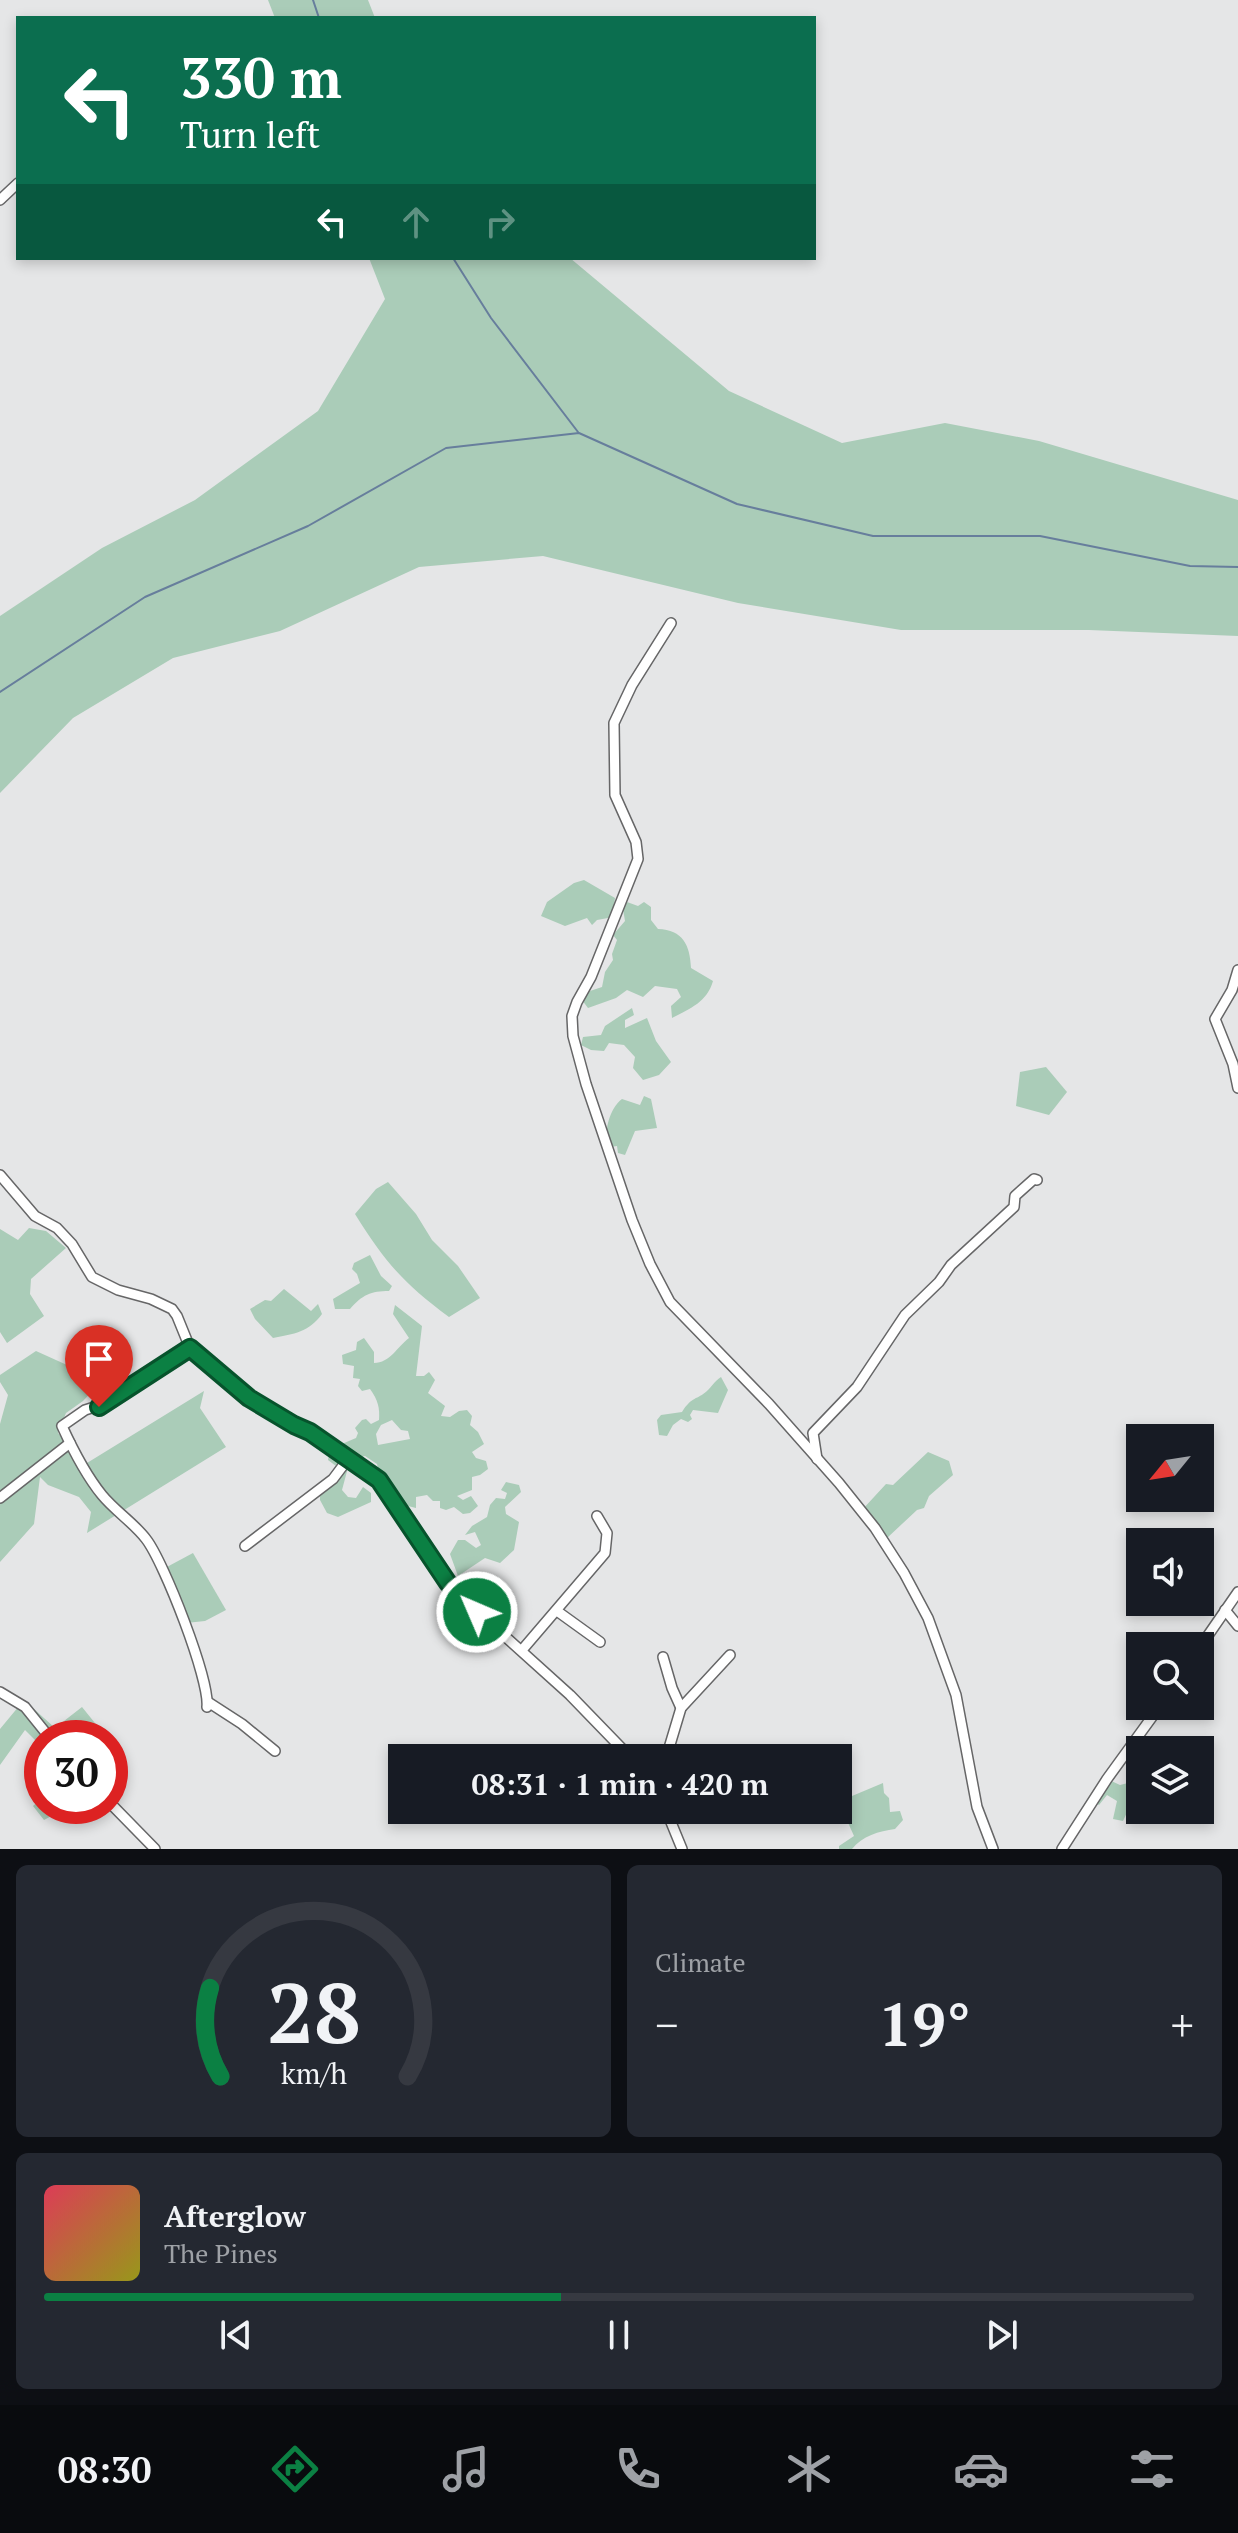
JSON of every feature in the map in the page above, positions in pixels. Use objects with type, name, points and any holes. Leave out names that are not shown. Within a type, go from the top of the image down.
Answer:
[{"type":"street","points":[[0,200],[16,185]]},
{"type":"street","points":[[671,623],[632,685],[614,723],[615,795],[636,842],[638,859],[591,977],[577,1002],[572,1016],[573,1036],[602,1135],[632,1220],[662,1288],[680,1314],[769,1404],[875,1528],[928,1618],[956,1695],[977,1807],[993,1849]]},
{"type":"street","points":[[1238,970],[1232,990],[1215,1019],[1233,1064],[1238,1088]]},
{"type":"street","points":[[0,1175],[35,1216],[57,1228],[72,1244],[92,1277],[118,1290],[151,1299],[172,1309],[190,1348],[249,1398],[310,1432],[379,1480],[435,1565],[459,1595],[522,1650],[617,1744]]},
{"type":"street","points":[[817,1459],[815,1431],[857,1387],[905,1315],[939,1282],[951,1265],[1014,1207],[1015,1196],[1034,1179],[1037,1180]]},
{"type":"street","points":[[190,1348],[107,1403],[85,1410],[62,1426],[101,1495],[146,1539],[157,1559],[197,1657],[207,1704],[242,1724],[275,1751]]},
{"type":"street","points":[[0,1498],[70,1443]]},
{"type":"street","points":[[245,1546],[333,1479],[348,1459]]},
{"type":"street","points":[[522,1650],[605,1553],[607,1533],[597,1516]]},
{"type":"street","points":[[1210,1632],[1238,1592]]},
{"type":"street","points":[[1225,1610],[1238,1626]]},
{"type":"street","points":[[557,1611],[600,1642]]},
{"type":"street","points":[[670,1744],[681,1708],[730,1655]]},
{"type":"street","points":[[663,1657],[681,1708]]},
{"type":"street","points":[[0,1692],[25,1707],[35,1720]]},
{"type":"street","points":[[1062,1849],[1150,1720]]},
{"type":"street","points":[[128,1821],[155,1849]]},
{"type":"street","points":[[672,1824],[682,1849]]},
{"type":"green space","points":[[268,0],[368,0],[374,16],[274,16]]},
{"type":"green space","points":[[370,260],[572,260],[729,391],[842,443],[945,423],[1039,441],[1238,500],[1238,636],[1089,630],[901,630],[738,603],[543,556],[419,567],[280,631],[173,658],[73,718],[0,793],[0,616],[102,548],[195,500],[318,411],[385,299]]},
{"type":"green space","points":[[584,880],[615,898],[613,913],[608,918],[597,920],[592,925],[587,918],[565,926],[541,916],[547,902],[574,883]]},
{"type":"green space","points":[[627,902],[638,906],[644,902],[651,907],[651,920],[658,929],[674,932],[684,940],[691,968],[713,981],[702,999],[672,1018],[671,1006],[681,997],[677,989],[655,986],[643,997],[627,990],[616,998],[588,1008],[582,1000],[590,991],[602,987],[605,972],[613,960],[617,940],[613,935],[625,921],[623,909]]},
{"type":"green space","points":[[632,1008],[634,1015],[625,1020],[625,1028],[647,1018],[656,1041],[671,1062],[659,1075],[643,1080],[633,1068],[635,1057],[624,1045],[609,1043],[604,1051],[581,1045],[583,1037],[601,1035],[605,1026]]},
{"type":"green space","points":[[1046,1067],[1067,1092],[1049,1115],[1016,1106],[1020,1072]]},
{"type":"green space","points":[[644,1096],[651,1099],[657,1128],[635,1131],[625,1155],[618,1153],[617,1146],[610,1147],[608,1141],[607,1128],[611,1114],[622,1099],[640,1105]]},
{"type":"green space","points":[[388,1182],[416,1214],[432,1240],[458,1266],[480,1298],[449,1317],[396,1271],[355,1214],[376,1189]]},
{"type":"green space","points":[[29,1228],[46,1231],[66,1248],[31,1279],[30,1294],[44,1316],[7,1343],[0,1332],[0,1229],[18,1240]]},
{"type":"green space","points":[[370,1255],[381,1276],[392,1286],[389,1291],[367,1295],[350,1309],[335,1309],[333,1299],[360,1283],[352,1269],[354,1263]]},
{"type":"green space","points":[[284,1289],[311,1311],[318,1304],[322,1314],[306,1328],[273,1338],[250,1309],[265,1300],[271,1301]]},
{"type":"green space","points":[[395,1305],[422,1326],[416,1376],[429,1372],[435,1380],[428,1393],[445,1406],[441,1416],[450,1417],[467,1410],[472,1416],[470,1425],[484,1444],[472,1452],[476,1458],[486,1461],[488,1469],[472,1477],[472,1490],[457,1496],[463,1500],[471,1496],[478,1506],[470,1513],[463,1514],[454,1507],[446,1510],[440,1508],[440,1501],[433,1501],[427,1495],[416,1497],[416,1508],[404,1505],[381,1481],[377,1464],[365,1456],[350,1460],[342,1490],[348,1497],[356,1498],[363,1487],[371,1493],[371,1502],[338,1517],[327,1513],[320,1500],[320,1490],[330,1485],[330,1474],[336,1466],[328,1460],[330,1449],[356,1438],[358,1433],[355,1428],[362,1420],[366,1419],[371,1424],[379,1420],[375,1397],[370,1389],[362,1391],[358,1386],[360,1379],[353,1378],[354,1366],[343,1364],[342,1355],[356,1350],[357,1342],[364,1338],[374,1352],[374,1363],[389,1357],[409,1338],[393,1314]],"holes":[[[392,1420],[401,1430],[408,1431],[410,1439],[378,1445],[376,1434],[381,1425]]]},
{"type":"green space","points":[[73,1341],[115,1367],[83,1401],[66,1413],[58,1433],[87,1463],[204,1391],[200,1408],[226,1447],[87,1533],[91,1512],[79,1497],[48,1485],[40,1477],[34,1524],[0,1562],[0,1424],[8,1395],[0,1382],[0,1375],[36,1351],[67,1365]]},
{"type":"green space","points":[[721,1377],[728,1390],[718,1413],[693,1410],[690,1415],[692,1419],[688,1422],[681,1419],[667,1436],[659,1435],[657,1420],[661,1415],[682,1412]]},
{"type":"green space","points":[[928,1452],[949,1461],[953,1475],[929,1496],[924,1508],[917,1510],[887,1538],[862,1510],[886,1484],[893,1485]]},
{"type":"green space","points":[[506,1482],[519,1485],[521,1492],[505,1507],[506,1514],[519,1522],[514,1550],[500,1563],[485,1558],[458,1576],[450,1554],[458,1540],[465,1540],[476,1548],[481,1545],[475,1532],[465,1535],[472,1526],[487,1517],[490,1505],[496,1498],[505,1499],[507,1493],[501,1490]]},
{"type":"green space","points":[[193,1553],[226,1610],[205,1621],[186,1623],[165,1568]]},
{"type":"green space","points":[[24,1700],[46,1720],[24,1720],[24,1731],[0,1765],[0,1729]]},
{"type":"green space","points":[[82,1707],[92,1720],[65,1720]]},
{"type":"green space","points":[[1107,1779],[1120,1785],[1126,1784],[1126,1815],[1123,1821],[1113,1819],[1117,1801],[1107,1795],[1099,1805],[1093,1801]]},
{"type":"green space","points":[[883,1783],[890,1812],[900,1811],[903,1820],[895,1829],[871,1835],[852,1849],[839,1849],[854,1836],[849,1824],[852,1824],[852,1796]]},
{"type":"waterway","points":[[313,0],[318,16]]},
{"type":"waterway","points":[[454,260],[491,318],[578,432]]},
{"type":"waterway","points":[[0,692],[145,597],[308,526],[446,448],[579,433],[737,504],[873,536],[1040,536],[1190,566],[1238,567]]},
{"type":"route","points":[[99,1407],[190,1348],[249,1398],[310,1432],[379,1480],[448,1583],[477,1612]]}]
